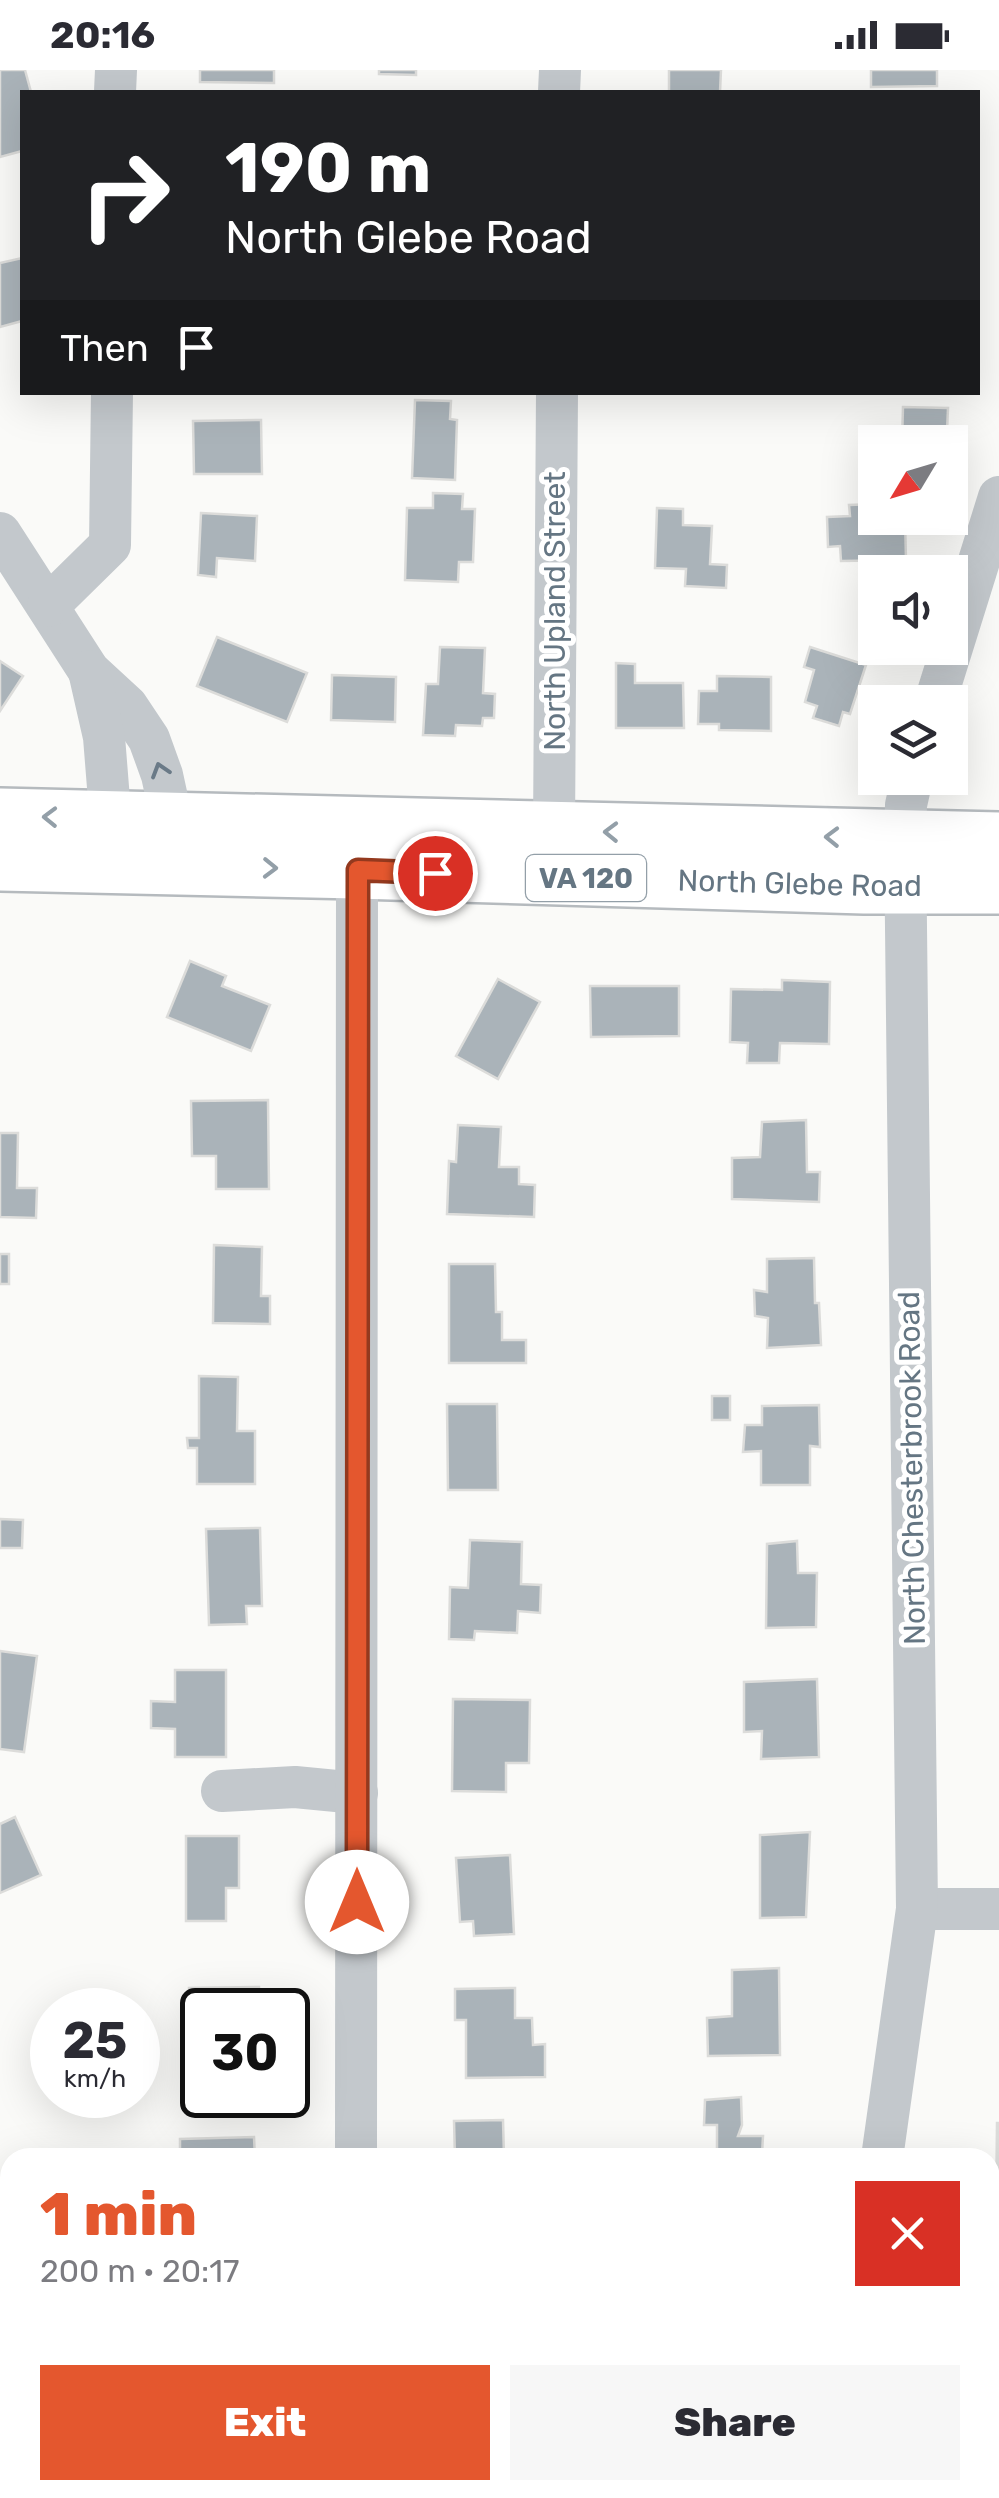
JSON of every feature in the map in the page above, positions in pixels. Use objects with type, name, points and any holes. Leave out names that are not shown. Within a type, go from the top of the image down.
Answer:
[{"type":"main road","name":"North Glebe Road","points":[[0,816],[112,842]]},
{"type":"main road","name":"North Glebe Road","points":[[0,863],[112,842],[554,830],[905,862],[999,886]]},
{"type":"main road","name":"North Glebe Road","points":[[171,843],[358,870],[844,886],[905,862],[999,840]]},
{"type":"street","points":[[48,606],[110,545],[112,395]]},
{"type":"street","name":"North Upland Street","points":[[554,830],[557,395]]},
{"type":"street","points":[[940,685],[999,498]]},
{"type":"street","points":[[0,533],[89,671],[126,706],[149,739],[162,775],[171,843]]},
{"type":"street","points":[[89,671],[102,720],[112,842]]},
{"type":"street","name":"North Chesterbrook Road","points":[[883,2148],[917,1909],[905,862],[908,795]]},
{"type":"street","points":[[356,2148],[358,870]]},
{"type":"street","points":[[222,1791],[295,1787],[357,1793]]},
{"type":"street","points":[[917,1909],[999,1909]]},
{"type":"building","points":[[0,70],[25,70],[30,90],[20,90],[20,152],[0,157]]},
{"type":"building","points":[[200,70],[274,70],[274,83],[200,82]]},
{"type":"building","points":[[379,70],[416,70],[416,75],[379,74]]},
{"type":"building","points":[[669,70],[721,70],[720,90],[669,90]]},
{"type":"building","points":[[871,70],[937,70],[937,86],[871,87]]},
{"type":"building","points":[[20,258],[20,322],[0,327],[0,263]]},
{"type":"building","points":[[415,400],[451,401],[450,419],[457,420],[455,480],[412,478]]},
{"type":"building","points":[[903,407],[948,408],[947,425],[902,425]]},
{"type":"building","points":[[261,420],[262,474],[194,474],[193,421]]},
{"type":"building","points":[[433,493],[463,494],[462,509],[475,509],[473,562],[459,562],[458,582],[405,580],[407,508],[433,508]]},
{"type":"building","points":[[849,505],[858,505],[858,535],[905,535],[906,555],[858,555],[858,561],[841,561],[840,546],[828,547],[827,517],[850,516]]},
{"type":"building","points":[[657,508],[683,509],[683,525],[712,526],[710,564],[727,565],[726,588],[685,586],[686,569],[655,568]]},
{"type":"building","points":[[201,513],[257,516],[255,561],[217,558],[216,577],[198,575]]},
{"type":"building","points":[[217,637],[307,673],[287,722],[197,686]]},
{"type":"building","points":[[440,647],[485,648],[483,693],[495,694],[494,718],[483,718],[482,726],[456,725],[455,736],[423,735],[426,684],[438,684]]},
{"type":"building","points":[[810,647],[866,665],[850,714],[843,712],[839,726],[813,718],[817,706],[805,702],[814,670],[804,667]]},
{"type":"building","points":[[0,661],[23,676],[0,711]]},
{"type":"building","points":[[616,663],[635,664],[635,683],[683,683],[684,728],[616,728]]},
{"type":"building","points":[[332,675],[396,677],[395,722],[331,720]]},
{"type":"building","points":[[717,676],[771,677],[771,731],[719,730],[719,724],[698,724],[699,691],[717,691]]},
{"type":"building","points":[[190,961],[226,976],[222,986],[270,1005],[251,1051],[167,1017]]},
{"type":"building","points":[[498,979],[540,1002],[498,1079],[456,1056]]},
{"type":"building","points":[[782,980],[830,982],[829,1044],[780,1043],[779,1063],[747,1063],[748,1043],[730,1042],[731,989],[782,990]]},
{"type":"building","points":[[590,986],[679,986],[679,1036],[591,1037]]},
{"type":"building","points":[[268,1100],[269,1189],[216,1189],[216,1156],[192,1156],[191,1101]]},
{"type":"building","points":[[806,1120],[807,1172],[820,1172],[819,1202],[732,1199],[732,1158],[760,1157],[762,1122]]},
{"type":"building","points":[[458,1125],[501,1127],[499,1167],[519,1167],[519,1184],[535,1185],[534,1217],[447,1214],[449,1161],[456,1162]]},
{"type":"building","points":[[0,1133],[18,1133],[17,1188],[37,1188],[36,1218],[0,1217]]},
{"type":"building","points":[[214,1245],[262,1247],[261,1296],[270,1296],[270,1324],[213,1323]]},
{"type":"building","points":[[0,1254],[9,1254],[9,1284],[0,1284]]},
{"type":"building","points":[[814,1258],[821,1345],[767,1348],[768,1318],[755,1316],[754,1290],[767,1292],[767,1259]]},
{"type":"building","points":[[449,1264],[495,1264],[496,1312],[502,1312],[502,1340],[526,1340],[526,1363],[449,1363]]},
{"type":"building","points":[[199,1376],[238,1377],[237,1431],[255,1431],[255,1484],[197,1484],[197,1448],[188,1448],[187,1438],[199,1438]]},
{"type":"building","points":[[712,1396],[730,1396],[730,1420],[712,1420]]},
{"type":"building","points":[[447,1404],[497,1404],[498,1490],[448,1490]]},
{"type":"building","points":[[819,1405],[820,1447],[810,1446],[810,1485],[761,1485],[761,1451],[743,1452],[745,1425],[762,1425],[762,1406]]},
{"type":"building","points":[[0,1519],[23,1520],[22,1548],[0,1548]]},
{"type":"building","points":[[260,1528],[262,1606],[246,1606],[247,1624],[209,1625],[206,1529]]},
{"type":"building","points":[[470,1540],[522,1542],[521,1584],[541,1585],[540,1613],[518,1611],[517,1633],[475,1631],[474,1640],[449,1639],[450,1587],[468,1588]]},
{"type":"building","points":[[797,1541],[798,1573],[817,1573],[816,1627],[766,1628],[767,1544]]},
{"type":"building","points":[[0,1651],[37,1656],[24,1752],[0,1749]]},
{"type":"building","points":[[175,1670],[226,1670],[226,1757],[175,1757],[175,1729],[151,1728],[151,1701],[175,1702]]},
{"type":"building","points":[[817,1679],[819,1757],[761,1759],[762,1731],[744,1732],[744,1682]]},
{"type":"building","points":[[453,1699],[530,1700],[529,1763],[506,1763],[506,1792],[452,1791]]},
{"type":"building","points":[[15,1817],[41,1875],[0,1893],[0,1824]]},
{"type":"building","points":[[810,1832],[806,1917],[760,1918],[760,1835]]},
{"type":"building","points":[[186,1836],[239,1836],[239,1888],[226,1888],[226,1921],[186,1921]]},
{"type":"building","points":[[510,1855],[514,1934],[474,1936],[473,1921],[460,1922],[456,1858]]},
{"type":"building","points":[[779,1968],[780,2055],[708,2056],[707,2018],[732,2016],[732,1970]]},
{"type":"building","points":[[515,1988],[515,2018],[532,2018],[533,2045],[545,2044],[545,2077],[466,2078],[466,2020],[455,2020],[455,1989]]},
{"type":"building","points":[[741,2097],[742,2125],[738,2136],[763,2136],[762,2148],[717,2148],[717,2125],[704,2125],[705,2100]]},
{"type":"building","points":[[503,2120],[504,2148],[455,2148],[454,2121]]},
{"type":"building","points":[[254,2137],[255,2148],[180,2148],[180,2139]]},
{"type":"route","points":[[357,1902],[358,870],[435,873]]}]
